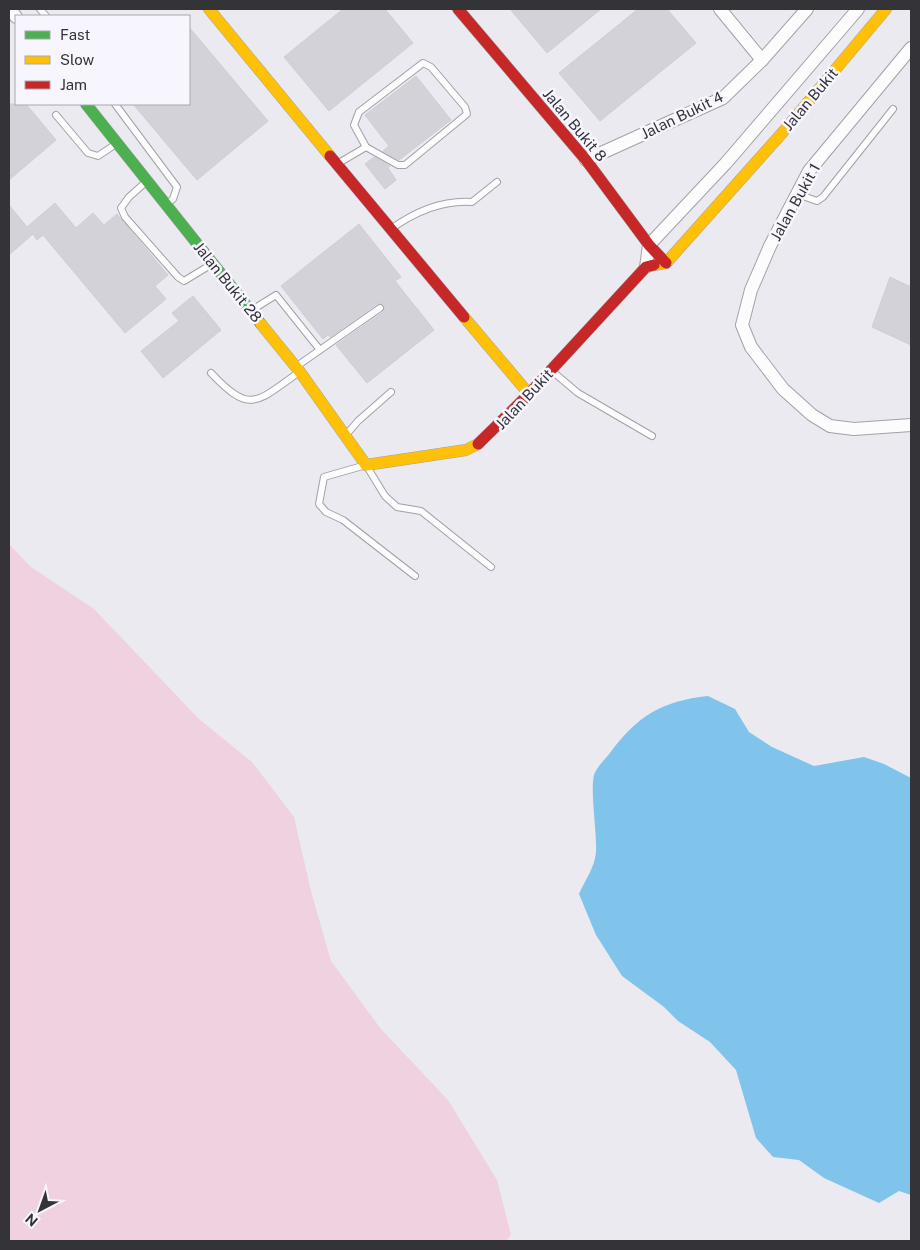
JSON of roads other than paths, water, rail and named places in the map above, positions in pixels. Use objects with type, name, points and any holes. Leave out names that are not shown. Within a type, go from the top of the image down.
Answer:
[{"type":"street","points":[[209,9],[390,230],[529,394]]},
{"type":"street","name":"Jalan Bukit 8","points":[[458,9],[586,160],[649,245],[666,263]]},
{"type":"street","points":[[720,9],[762,60]]},
{"type":"street","name":"Jalan Bukit 4","points":[[586,160],[723,98],[762,60],[807,9]]},
{"type":"street","name":"Jalan Bukit","points":[[649,245],[726,163],[858,9]]},
{"type":"street","name":"Jalan Bukit","points":[[666,263],[783,132],[886,9]]},
{"type":"street","name":"Jalan Bukit 1","points":[[911,48],[809,171],[770,246],[751,290],[742,325],[751,348],[783,389],[812,415],[830,426],[854,429],[911,425]]},
{"type":"street","name":"Jalan Bukit 28","points":[[87,105],[298,370],[366,465]]},
{"type":"street","points":[[649,245],[646,267],[666,263]]},
{"type":"street","name":"Jalan Bukit","points":[[366,465],[466,450],[482,442],[552,370],[646,267]]},
{"type":"lane","points":[[423,63],[432,66],[465,107],[467,114],[464,118],[405,165],[398,165],[366,147],[354,125],[358,112],[418,65],[423,63]]},
{"type":"lane","points":[[116,105],[177,187],[173,199],[166,204]]},
{"type":"lane","points":[[797,194],[817,201],[823,197],[892,109]]},
{"type":"lane","points":[[56,115],[88,153],[98,156],[117,143]]},
{"type":"lane","points":[[336,165],[366,147]]},
{"type":"lane","points":[[147,181],[129,197],[121,208],[125,218],[178,278],[184,281],[213,263]]},
{"type":"lane","points":[[390,230],[405,219],[436,205],[457,201],[472,202],[497,182]]},
{"type":"lane","points":[[251,311],[276,296],[320,350]]},
{"type":"lane","points":[[211,374],[231,395],[249,401],[264,396],[320,350],[380,308]]},
{"type":"lane","points":[[552,370],[578,393],[652,436]]},
{"type":"lane","points":[[345,436],[358,421],[391,392]]},
{"type":"lane","points":[[415,576],[343,520],[326,512],[319,504],[324,477],[366,465],[385,496],[397,507],[421,511],[492,567]]},
{"type":"water","points":[[708,696],[735,709],[749,732],[772,747],[814,766],[864,757],[884,764],[911,778],[911,1195],[899,1191],[879,1203],[824,1178],[799,1160],[773,1157],[756,1138],[736,1070],[710,1042],[678,1021],[664,1007],[622,976],[596,935],[579,894],[592,868],[596,852],[593,782],[597,769],[630,729],[652,712],[677,702]]}]
